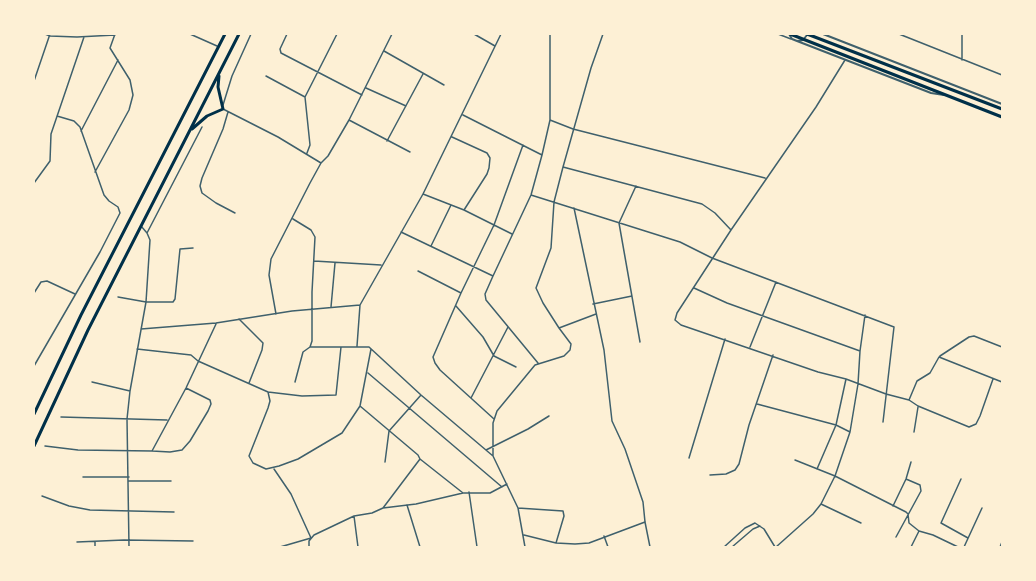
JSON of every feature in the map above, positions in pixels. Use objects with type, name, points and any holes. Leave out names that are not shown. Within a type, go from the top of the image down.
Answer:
[{"type":"main road","points":[[34,414],[81,316],[225,34]]},
{"type":"main road","points":[[34,446],[70,365],[239,34]]},
{"type":"main road","points":[[789,34],[873,65],[1002,117]]},
{"type":"main road","points":[[807,34],[1002,109]]},
{"type":"main road","points":[[190,132],[207,116],[223,109],[218,87],[219,74]]},
{"type":"street","points":[[45,34],[84,37],[115,34],[110,47],[130,80],[134,95],[129,110],[95,172]]},
{"type":"street","points":[[190,34],[219,47]]},
{"type":"street","points":[[251,34],[230,81],[223,109],[321,163]]},
{"type":"street","points":[[287,34],[280,47],[280,52],[362,94]]},
{"type":"street","points":[[307,154],[310,145],[305,97],[337,34]]},
{"type":"street","points":[[276,315],[270,283],[269,268],[271,259],[321,163],[328,156],[349,120],[392,34]]},
{"type":"street","points":[[474,34],[495,46]]},
{"type":"street","points":[[357,346],[360,305],[423,194],[463,115],[501,34]]},
{"type":"street","points":[[538,363],[486,300],[485,294],[531,195],[542,155],[550,120],[550,34]]},
{"type":"street","points":[[493,456],[494,419],[497,411],[538,363],[564,356],[570,350],[571,344],[543,303],[536,288],[551,248],[554,202],[573,129],[591,68],[604,34]]},
{"type":"street","points":[[778,34],[931,93],[946,95]]},
{"type":"street","points":[[789,34],[792,39]]},
{"type":"street","points":[[797,41],[803,40],[807,34]]},
{"type":"street","points":[[823,34],[1002,104]]},
{"type":"street","points":[[899,34],[1002,75]]},
{"type":"street","points":[[962,34],[962,60]]},
{"type":"street","points":[[34,81],[50,35]]},
{"type":"street","points":[[34,183],[50,160],[51,134],[84,37]]},
{"type":"street","points":[[384,51],[444,85]]},
{"type":"street","points":[[81,131],[118,60]]},
{"type":"street","points":[[845,60],[816,107],[730,230],[677,313],[675,318],[676,322],[818,372],[846,379],[886,394],[909,400],[918,406],[962,424],[973,426],[980,416],[992,379]]},
{"type":"street","points":[[387,141],[423,74]]},
{"type":"street","points":[[266,76],[305,97]]},
{"type":"street","points":[[366,87],[406,106]]},
{"type":"street","points":[[228,112],[223,129],[200,186],[202,193],[216,203],[235,213]]},
{"type":"street","points":[[463,115],[542,155]]},
{"type":"street","points":[[34,366],[100,252],[120,213],[118,207],[106,198],[95,172],[81,131],[74,121],[57,116]]},
{"type":"street","points":[[349,120],[410,152]]},
{"type":"street","points":[[550,120],[573,129],[765,178]]},
{"type":"street","points":[[147,232],[202,127]]},
{"type":"street","points":[[452,136],[486,153],[490,158],[487,174],[464,210]]},
{"type":"street","points":[[494,419],[440,370],[433,360],[435,350],[494,225],[522,145]]},
{"type":"street","points":[[563,167],[702,204],[715,212],[730,230]]},
{"type":"street","points":[[636,186],[619,224],[640,342]]},
{"type":"street","points":[[423,194],[464,210],[513,234]]},
{"type":"street","points":[[531,195],[680,242],[712,258],[892,326],[895,328],[883,422]]},
{"type":"street","points":[[431,246],[451,205]]},
{"type":"street","points":[[574,208],[606,361],[612,421],[625,448],[643,502],[650,547]]},
{"type":"street","points":[[292,219],[314,234],[312,338],[310,347],[304,352],[294,382]]},
{"type":"street","points":[[129,547],[127,419],[130,391],[146,302],[150,240],[147,232],[141,226]]},
{"type":"street","points":[[401,232],[493,276]]},
{"type":"street","points":[[118,297],[146,302],[170,303],[174,301],[180,250],[193,248]]},
{"type":"street","points":[[314,261],[381,266]]},
{"type":"street","points":[[331,307],[335,263]]},
{"type":"street","points":[[418,271],[461,293]]},
{"type":"street","points":[[34,293],[41,282],[47,281],[75,294]]},
{"type":"street","points":[[750,347],[776,282]]},
{"type":"street","points":[[694,288],[763,316],[860,351]]},
{"type":"street","points":[[593,304],[632,296]]},
{"type":"street","points":[[141,329],[216,323],[312,309],[360,305]]},
{"type":"street","points":[[455,306],[483,337],[494,356],[516,368]]},
{"type":"street","points":[[559,328],[596,314]]},
{"type":"street","points":[[724,547],[755,523],[760,526],[775,547],[813,514],[821,504],[835,476],[850,432],[858,384],[860,351],[865,316]]},
{"type":"street","points":[[239,319],[262,343],[262,350],[248,383]]},
{"type":"street","points":[[152,451],[186,388],[216,323]]},
{"type":"street","points":[[471,398],[508,327]]},
{"type":"street","points":[[909,400],[917,381],[930,373],[939,357],[969,337],[974,336],[1002,347]]},
{"type":"street","points":[[689,458],[726,339]]},
{"type":"street","points":[[138,349],[191,355],[198,361],[268,392],[302,396],[336,395],[341,346]]},
{"type":"street","points":[[310,347],[369,347],[421,396],[493,456],[508,484],[518,508],[525,547]]},
{"type":"street","points":[[268,392],[270,401],[268,408],[249,456],[253,463],[266,469],[298,459],[340,435],[360,406],[368,373],[371,349]]},
{"type":"street","points":[[710,476],[726,474],[735,470],[739,464],[745,438],[773,355]]},
{"type":"street","points":[[939,357],[1002,382]]},
{"type":"street","points":[[368,373],[502,487]]},
{"type":"street","points":[[817,469],[836,425],[846,379]]},
{"type":"street","points":[[92,382],[130,391]]},
{"type":"street","points":[[45,446],[78,450],[176,452],[186,447],[211,404],[210,400],[186,388]]},
{"type":"street","points":[[386,462],[389,431],[421,396]]},
{"type":"street","points":[[757,404],[836,425],[850,432]]},
{"type":"street","points":[[360,406],[418,455],[420,459],[463,493]]},
{"type":"street","points":[[914,432],[918,406]]},
{"type":"street","points":[[486,450],[528,429],[549,416]]},
{"type":"street","points":[[61,417],[168,420]]},
{"type":"street","points":[[383,508],[420,459]]},
{"type":"street","points":[[795,460],[835,476],[894,506],[908,514],[908,518],[912,526],[919,531],[933,535],[958,547]]},
{"type":"street","points":[[894,506],[906,479],[911,462]]},
{"type":"street","points":[[273,468],[291,494],[311,538],[309,547]]},
{"type":"street","points":[[83,477],[129,477]]},
{"type":"street","points":[[961,478],[940,523],[968,538]]},
{"type":"street","points":[[896,537],[908,518],[921,488],[920,485],[906,479]]},
{"type":"street","points":[[129,481],[172,481]]},
{"type":"street","points":[[280,547],[311,538],[354,516],[372,513],[383,508],[407,505],[468,492],[490,493],[508,484]]},
{"type":"street","points":[[468,492],[477,547]]},
{"type":"street","points":[[42,496],[69,506],[129,512],[174,512]]},
{"type":"street","points":[[821,504],[860,523]]},
{"type":"street","points":[[407,505],[420,547]]},
{"type":"street","points":[[518,508],[563,511],[564,516],[556,543]]},
{"type":"street","points":[[964,547],[982,508]]},
{"type":"street","points":[[354,516],[358,547]]},
{"type":"street","points":[[524,535],[556,543],[574,544],[588,542],[645,522]]},
{"type":"street","points":[[732,547],[753,529],[760,526]]},
{"type":"street","points":[[911,547],[919,531]]},
{"type":"street","points":[[604,536],[608,547]]},
{"type":"street","points":[[77,542],[129,540],[193,541]]},
{"type":"street","points":[[95,542],[95,547]]},
{"type":"street","points":[[1000,547],[1002,542]]}]
